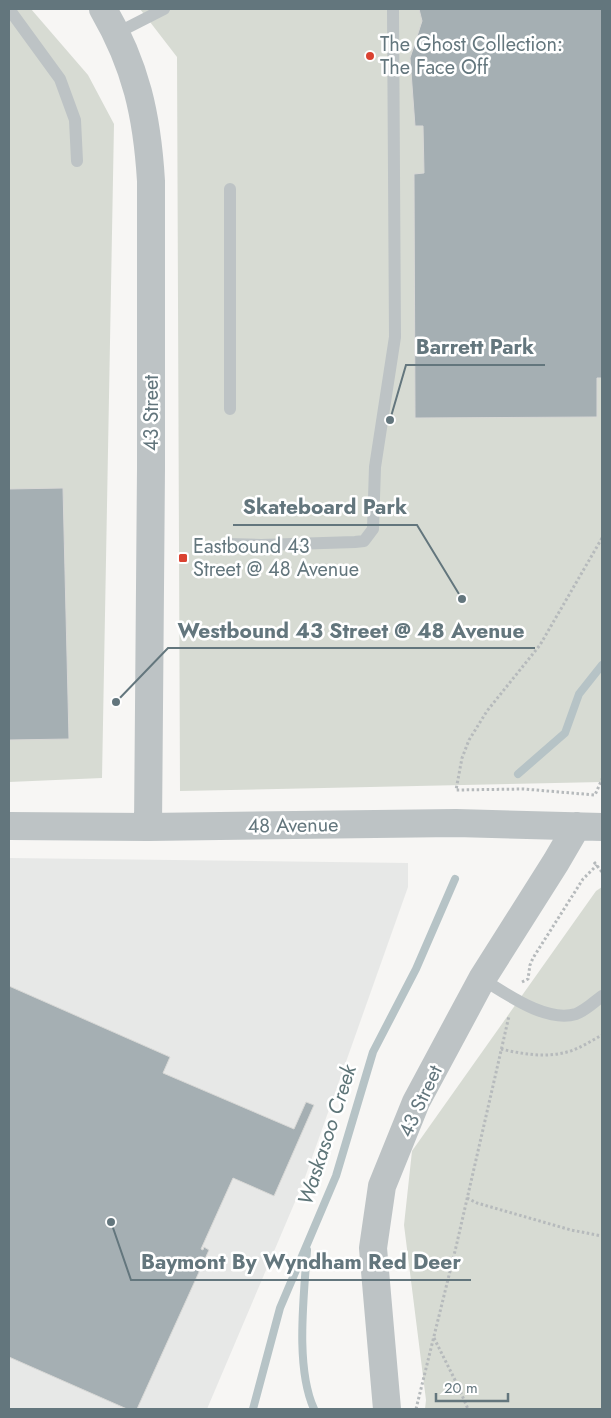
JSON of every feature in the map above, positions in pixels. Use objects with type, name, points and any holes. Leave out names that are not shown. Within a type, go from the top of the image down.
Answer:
[{"type":"street","name":"43 Street","points":[[103,9],[117,33],[132,69],[143,108],[149,143],[151,181],[151,477],[148,826]]},
{"type":"street","name":"48 Avenue","points":[[9,826],[456,823],[589,826]]},
{"type":"street","name":"43 Street","points":[[388,1409],[373,1248],[382,1186],[416,1102],[482,979],[556,862],[589,826]]},
{"type":"lane","points":[[9,9],[60,79],[75,120],[77,161]]},
{"type":"lane","points":[[117,33],[164,9]]},
{"type":"lane","points":[[228,544],[261,545],[355,542],[364,541],[373,529],[375,467],[395,337],[393,9]]},
{"type":"lane","points":[[230,189],[230,408]]},
{"type":"lane","points":[[482,979],[514,999],[545,1013],[571,1015],[585,1009],[602,996]]},
{"type":"path","points":[[602,538],[540,645],[487,711],[469,740],[462,758],[456,790],[524,789],[595,795],[602,780]]},
{"type":"path","points":[[416,1409],[514,999],[521,984],[528,979],[533,958],[583,880],[595,864],[602,872]]},
{"type":"path","points":[[501,1049],[529,1054],[554,1054],[578,1048],[602,1035]]},
{"type":"path","points":[[467,1198],[477,1203],[528,1218],[602,1236]]},
{"type":"path","points":[[434,1338],[468,1409]]},
{"type":"shaded area","points":[[9,9],[31,9],[88,75],[114,124],[102,778],[9,782]]},
{"type":"shaded area","points":[[140,9],[602,9],[602,782],[180,791],[177,57]]},
{"type":"shaded area","points":[[9,858],[408,863],[408,887],[303,1183],[207,1409],[9,1409]]},
{"type":"shaded area","points":[[602,887],[602,1409],[425,1409],[426,1400],[404,1225],[412,1151],[596,891]]},
{"type":"building","points":[[419,9],[602,9],[602,378],[597,378],[597,417],[415,418],[414,174],[424,173],[423,126],[415,126],[410,58],[422,21]]},
{"type":"building","points":[[63,488],[69,739],[9,740],[9,489]]},
{"type":"building","points":[[9,986],[170,1057],[163,1073],[294,1129],[306,1102],[314,1105],[274,1196],[233,1178],[201,1249],[203,1250],[204,1247],[209,1250],[137,1409],[127,1409],[9,1357]]},
{"type":"waterway","name":"Waskasoo Creek","points":[[518,774],[565,733],[579,694],[602,665]]},
{"type":"waterway","name":"Waskasoo Creek","points":[[253,1409],[280,1308],[336,1176],[373,1052],[416,969],[455,879]]},
{"type":"waterway","points":[[307,1250],[302,1331],[304,1373],[314,1409]]},
{"type":"place","name":"The Ghost Collection: The Face Off","points":[[370,56]]},
{"type":"place","name":"Barrett Park","points":[[390,420]]},
{"type":"place","name":"Eastbound 43 Street @ 48 Avenue","points":[[183,558]]},
{"type":"place","name":"Skateboard Park","points":[[462,599]]},
{"type":"place","name":"Westbound 43 Street @ 48 Avenue","points":[[116,702]]},
{"type":"place","name":"Baymont By Wyndham Red Deer","points":[[111,1222]]}]
